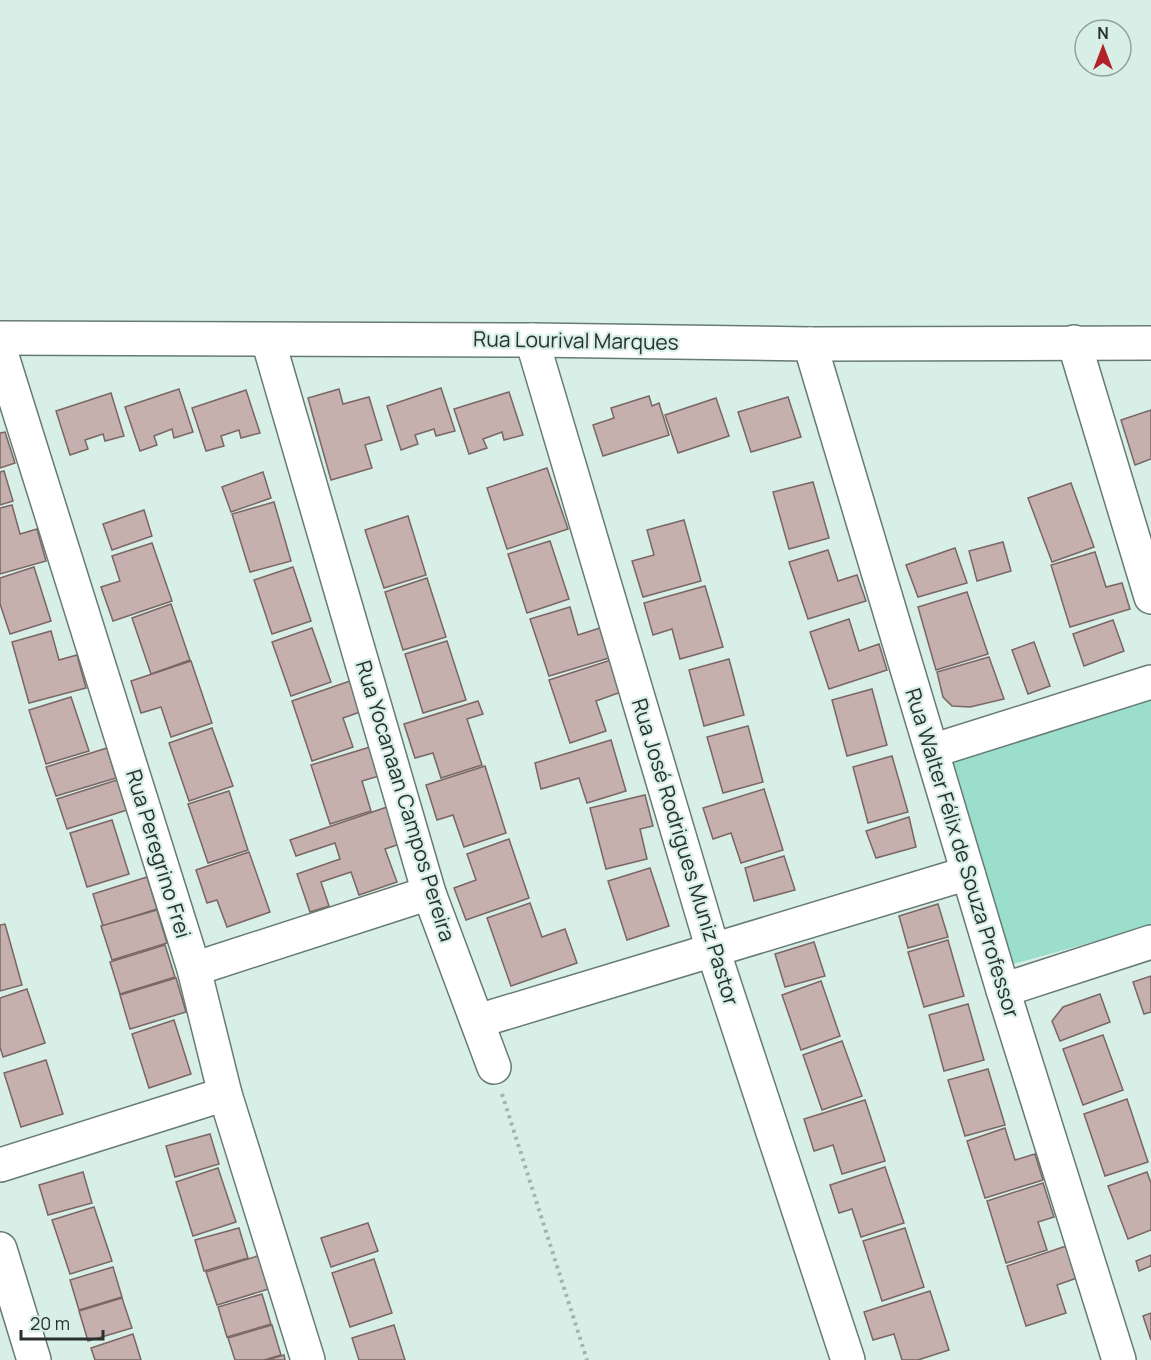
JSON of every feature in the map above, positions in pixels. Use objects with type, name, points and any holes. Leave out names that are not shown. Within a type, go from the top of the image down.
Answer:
[{"type":"street","name":"Rua Lourival Marques","points":[[0,338],[532,340],[810,344],[1151,343]]},
{"type":"street","name":"Rua Yocanaan Campos Pereira","points":[[268,340],[429,893],[494,1068]]},
{"type":"street","name":"Rua José Rodrigues Muniz Pastor","points":[[532,340],[713,950],[848,1360]]},
{"type":"street","points":[[1074,342],[1151,597]]},
{"type":"street","name":"Rua Walter Félix de Souza Professor","points":[[810,344],[1003,990],[1119,1360]]},
{"type":"street","name":"Rua Peregrino Frei","points":[[0,350],[194,969],[225,1094],[308,1360]]},
{"type":"street","points":[[932,751],[1151,682]]},
{"type":"street","points":[[478,1021],[968,873]]},
{"type":"street","points":[[194,969],[429,893]]},
{"type":"street","points":[[1003,990],[1151,942]]},
{"type":"street","points":[[0,1165],[225,1094]]},
{"type":"street","points":[[0,1249],[34,1360]]},
{"type":"path","points":[[494,1068],[587,1360]]},
{"type":"green space","points":[[1151,694],[1151,926],[1013,964],[950,764]]},
{"type":"building","points":[[441,388],[455,431],[436,436],[434,429],[415,435],[418,444],[401,450],[387,406]]},
{"type":"building","points":[[179,389],[193,432],[174,438],[172,429],[154,436],[157,445],[140,451],[125,407]]},
{"type":"building","points":[[339,389],[343,404],[369,397],[382,440],[365,445],[372,468],[331,480],[308,398]]},
{"type":"building","points":[[246,390],[260,433],[241,438],[239,430],[221,436],[224,446],[206,451],[192,408]]},
{"type":"building","points":[[509,392],[523,435],[504,440],[502,432],[483,439],[487,448],[469,454],[454,409]]},
{"type":"building","points":[[111,393],[124,436],[105,441],[103,434],[85,440],[88,449],[70,455],[56,411]]},
{"type":"building","points":[[649,396],[652,406],[659,403],[669,435],[603,456],[593,425],[614,418],[611,408]]},
{"type":"building","points":[[788,397],[801,437],[751,452],[738,412]]},
{"type":"building","points":[[716,398],[729,436],[678,453],[665,415]]},
{"type":"building","points":[[1151,410],[1151,459],[1135,465],[1121,420]]},
{"type":"building","points":[[5,432],[15,463],[0,468],[0,433]]},
{"type":"building","points":[[547,468],[568,529],[507,549],[487,488]]},
{"type":"building","points":[[4,471],[13,501],[0,505],[0,472]]},
{"type":"building","points":[[263,472],[271,498],[231,512],[222,487]]},
{"type":"building","points":[[813,482],[829,538],[789,549],[773,492]]},
{"type":"building","points":[[1071,483],[1094,547],[1052,562],[1028,498]]},
{"type":"building","points":[[274,502],[291,561],[250,572],[232,514]]},
{"type":"building","points":[[12,505],[20,534],[37,529],[46,561],[0,574],[0,508]]},
{"type":"building","points":[[144,510],[152,536],[112,550],[103,524]]},
{"type":"building","points":[[408,516],[426,575],[384,588],[365,530]]},
{"type":"building","points":[[684,520],[701,581],[643,597],[632,561],[654,555],[647,530]]},
{"type":"building","points":[[550,541],[569,599],[527,613],[508,554]]},
{"type":"building","points":[[1003,542],[1011,571],[977,581],[969,551]]},
{"type":"building","points":[[152,543],[172,601],[113,621],[101,587],[120,581],[112,556]]},
{"type":"building","points":[[955,548],[967,583],[918,597],[906,565]]},
{"type":"building","points":[[828,550],[838,581],[857,575],[866,601],[808,619],[789,562]]},
{"type":"building","points":[[1095,552],[1106,587],[1122,583],[1130,609],[1070,627],[1051,565]]},
{"type":"building","points":[[34,567],[51,621],[10,634],[0,604],[0,578]]},
{"type":"building","points":[[293,567],[311,621],[272,634],[254,580]]},
{"type":"building","points":[[427,578],[446,637],[403,650],[385,592]]},
{"type":"building","points":[[705,586],[723,647],[680,659],[672,629],[653,635],[644,603]]},
{"type":"building","points":[[967,592],[988,654],[936,670],[918,607]]},
{"type":"building","points":[[171,604],[190,660],[151,674],[132,618]]},
{"type":"building","points":[[570,607],[578,635],[600,628],[609,658],[549,676],[530,619]]},
{"type":"building","points":[[849,619],[859,651],[879,644],[887,670],[829,689],[810,632]]},
{"type":"building","points":[[1113,620],[1124,651],[1084,666],[1073,634]]},
{"type":"building","points":[[312,628],[331,682],[291,696],[272,642]]},
{"type":"building","points":[[51,631],[59,660],[77,655],[86,688],[29,703],[12,642]]},
{"type":"building","points":[[447,641],[466,700],[423,713],[405,654]]},
{"type":"building","points":[[1034,642],[1050,686],[1028,694],[1012,650]]},
{"type":"building","points":[[989,657],[1004,699],[970,707],[952,706],[943,697],[937,672]]},
{"type":"building","points":[[729,659],[744,715],[704,726],[689,670]]},
{"type":"building","points":[[611,660],[621,692],[596,701],[606,731],[570,743],[549,680]]},
{"type":"building","points":[[191,661],[212,723],[171,737],[161,707],[141,713],[131,681]]},
{"type":"building","points":[[350,681],[360,712],[343,718],[353,747],[312,761],[292,701]]},
{"type":"building","points":[[872,689],[887,745],[847,756],[832,700]]},
{"type":"building","points":[[71,697],[89,751],[46,764],[29,710]]},
{"type":"building","points":[[478,701],[483,714],[467,719],[482,765],[441,778],[433,753],[415,758],[404,724]]},
{"type":"building","points":[[748,726],[763,782],[723,793],[707,737]]},
{"type":"building","points":[[212,728],[233,786],[189,801],[169,743]]},
{"type":"building","points":[[611,740],[626,791],[587,803],[579,778],[541,789],[535,763]]},
{"type":"building","points":[[370,747],[379,776],[362,781],[371,811],[330,824],[311,765]]},
{"type":"building","points":[[107,748],[116,778],[56,796],[46,767]]},
{"type":"building","points":[[892,756],[908,812],[868,823],[853,767]]},
{"type":"building","points":[[485,766],[506,833],[464,847],[453,815],[437,820],[426,785]]},
{"type":"building","points":[[117,780],[127,810],[67,829],[57,799]]},
{"type":"building","points":[[764,789],[783,850],[741,863],[731,833],[713,839],[703,808]]},
{"type":"building","points":[[229,791],[248,850],[208,863],[188,804]]},
{"type":"building","points":[[645,795],[653,826],[640,829],[647,859],[606,869],[590,808]]},
{"type":"building","points":[[393,805],[406,842],[385,849],[397,882],[359,895],[351,872],[321,882],[329,906],[310,912],[297,874],[340,859],[335,843],[296,856],[290,840]]},
{"type":"building","points":[[909,817],[916,847],[876,858],[866,831]]},
{"type":"building","points":[[112,820],[129,874],[87,887],[70,833]]},
{"type":"building","points":[[509,839],[529,898],[466,920],[454,888],[476,880],[467,854]]},
{"type":"building","points":[[249,852],[270,912],[227,927],[217,900],[207,903],[196,870]]},
{"type":"building","points":[[784,856],[795,890],[754,901],[745,868]]},
{"type":"building","points":[[650,868],[669,926],[627,940],[608,881]]},
{"type":"building","points":[[147,877],[157,909],[103,926],[93,894]]},
{"type":"building","points":[[530,903],[542,937],[565,929],[577,963],[511,986],[487,918]]},
{"type":"building","points":[[938,904],[948,937],[908,948],[899,916]]},
{"type":"building","points":[[157,910],[167,943],[112,960],[101,926]]},
{"type":"building","points":[[5,924],[22,985],[0,991],[0,925]]},
{"type":"building","points":[[948,940],[964,996],[924,1007],[908,952]]},
{"type":"building","points":[[814,942],[825,976],[785,987],[775,954]]},
{"type":"building","points":[[165,945],[175,977],[120,994],[110,962]]},
{"type":"building","points":[[1151,976],[1151,1012],[1144,1014],[1133,982]]},
{"type":"building","points":[[176,978],[186,1012],[130,1029],[120,995]]},
{"type":"building","points":[[821,981],[840,1036],[801,1050],[782,995]]},
{"type":"building","points":[[27,989],[45,1043],[3,1057],[0,1047],[0,998]]},
{"type":"building","points":[[1100,994],[1110,1022],[1060,1041],[1052,1021],[1063,1007]]},
{"type":"building","points":[[968,1004],[984,1060],[944,1071],[929,1015]]},
{"type":"building","points":[[174,1020],[191,1074],[149,1088],[132,1034]]},
{"type":"building","points":[[1103,1035],[1123,1090],[1083,1105],[1063,1049]]},
{"type":"building","points":[[842,1041],[862,1096],[822,1110],[803,1055]]},
{"type":"building","points":[[46,1060],[63,1114],[21,1127],[4,1073]]},
{"type":"building","points":[[988,1069],[1005,1125],[965,1136],[948,1080]]},
{"type":"building","points":[[1127,1099],[1148,1162],[1105,1176],[1084,1114]]},
{"type":"building","points":[[865,1100],[885,1161],[842,1174],[833,1145],[814,1151],[804,1119]]},
{"type":"building","points":[[1005,1128],[1015,1160],[1035,1154],[1043,1180],[985,1198],[967,1141]]},
{"type":"building","points":[[210,1134],[219,1164],[175,1177],[166,1146]]},
{"type":"building","points":[[885,1167],[904,1223],[861,1237],[852,1209],[839,1213],[830,1185]]},
{"type":"building","points":[[218,1168],[236,1222],[193,1236],[176,1182]]},
{"type":"building","points":[[83,1172],[92,1203],[48,1215],[39,1185]]},
{"type":"building","points":[[1147,1172],[1151,1183],[1151,1230],[1128,1239],[1108,1186]]},
{"type":"building","points":[[1043,1183],[1054,1217],[1038,1222],[1047,1250],[1006,1263],[987,1201]]},
{"type":"building","points":[[94,1207],[112,1261],[70,1274],[52,1220]]},
{"type":"building","points":[[368,1223],[378,1251],[331,1267],[321,1238]]},
{"type":"building","points":[[239,1228],[248,1258],[204,1271],[195,1240]]},
{"type":"building","points":[[905,1228],[924,1287],[882,1301],[863,1241]]},
{"type":"building","points":[[1066,1246],[1077,1278],[1057,1285],[1066,1313],[1026,1326],[1007,1266]]},
{"type":"building","points":[[264,1254],[275,1287],[217,1305],[206,1272]]},
{"type":"building","points":[[1151,1255],[1151,1266],[1139,1271],[1136,1261]]},
{"type":"building","points":[[374,1259],[392,1313],[350,1327],[332,1273]]},
{"type":"building","points":[[113,1267],[122,1297],[79,1310],[70,1280]]},
{"type":"building","points":[[930,1291],[949,1350],[918,1360],[902,1360],[894,1334],[873,1340],[864,1312]]},
{"type":"building","points":[[262,1294],[271,1324],[227,1337],[218,1307]]},
{"type":"building","points":[[122,1298],[132,1328],[88,1341],[79,1311]]},
{"type":"building","points":[[1151,1313],[1151,1340],[1143,1316]]},
{"type":"building","points":[[272,1325],[281,1355],[264,1360],[235,1360],[228,1338]]},
{"type":"building","points":[[394,1325],[405,1360],[359,1360],[352,1338]]},
{"type":"building","points":[[133,1334],[141,1360],[95,1360],[91,1348]]},
{"type":"building","points":[[284,1355],[285,1360],[267,1360]]}]
